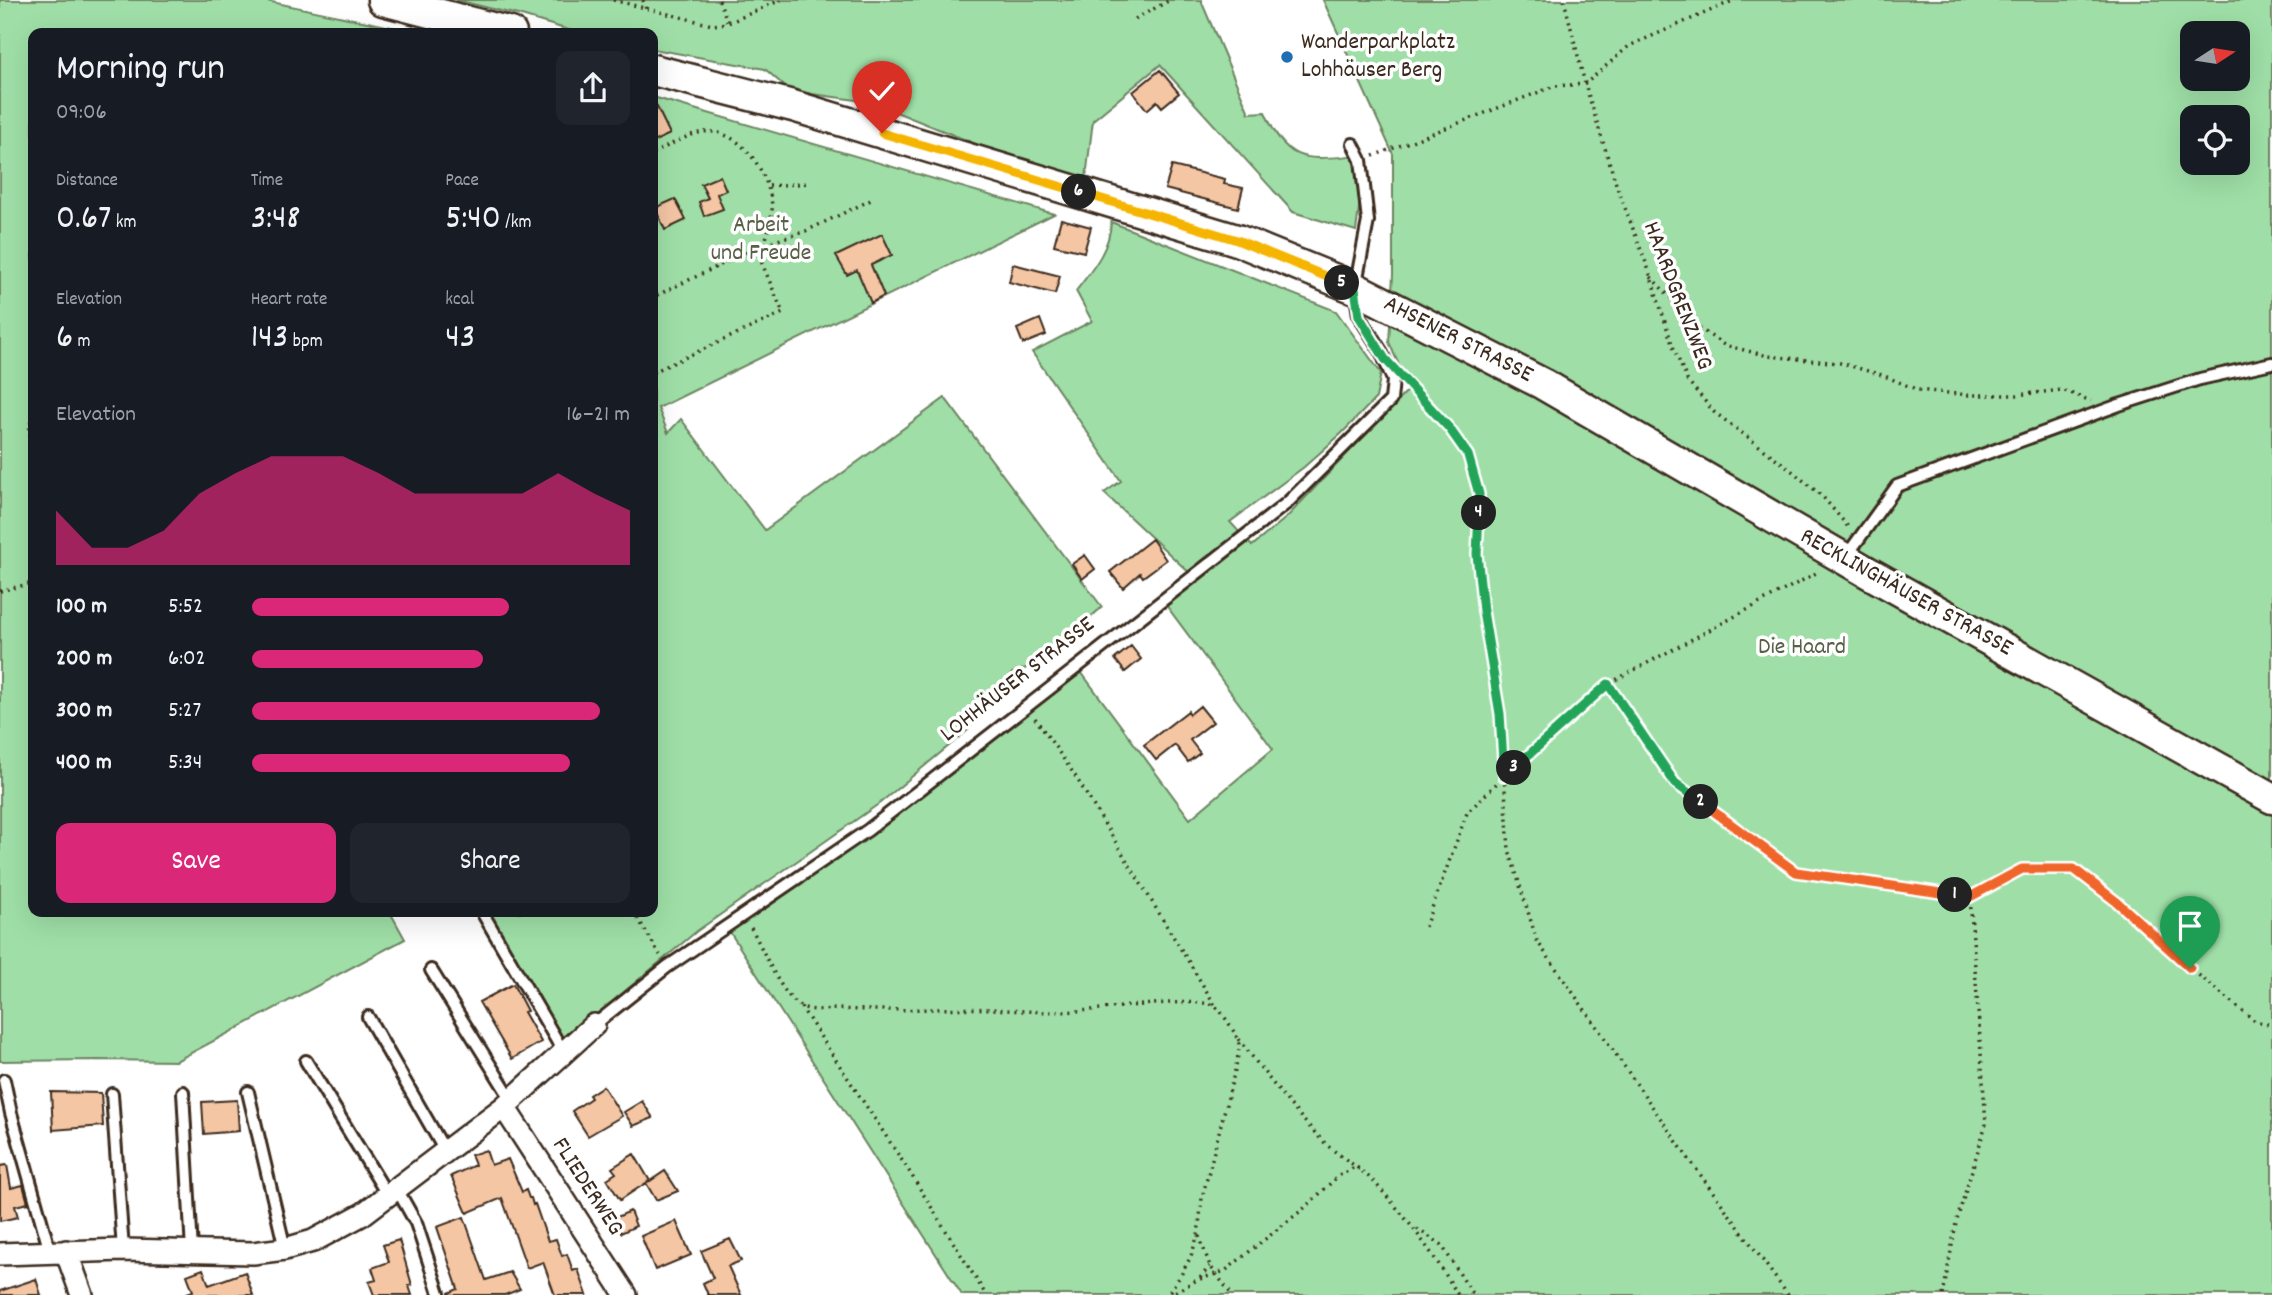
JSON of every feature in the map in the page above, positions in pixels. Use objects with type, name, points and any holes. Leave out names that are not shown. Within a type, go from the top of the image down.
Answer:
[{"type":"main road","points":[[383,0],[492,28]]},
{"type":"main road","name":"AHSENER STRASSE","points":[[658,71],[793,106],[1237,240],[1355,288],[1543,384]]},
{"type":"main road","name":"RECKLINGHÄUSER STRASSE","points":[[1543,384],[1851,549],[2272,797]]},
{"type":"street","name":"LOHHÄUSER STRASSE","points":[[0,1254],[123,1250],[253,1253],[285,1249],[313,1241],[340,1228],[392,1192],[508,1104],[594,1025]]},
{"type":"street","name":"FLIEDERWEG","points":[[508,1104],[626,1295]]},
{"type":"street","points":[[58,1251],[82,1295]]},
{"type":"lane","points":[[1353,144],[1361,160],[1368,221],[1355,288]]},
{"type":"lane","name":"LOHHÄUSER STRASSE","points":[[594,1025],[667,967],[868,830],[1287,503],[1391,400],[1393,380],[1385,359],[1359,316],[1355,288]]},
{"type":"lane","points":[[1851,549],[1897,486],[2119,405],[2200,379],[2272,363]]},
{"type":"lane","points":[[485,917],[564,1053]]},
{"type":"lane","points":[[431,970],[508,1104]]},
{"type":"lane","points":[[368,1017],[445,1151]]},
{"type":"lane","points":[[306,1061],[392,1192],[416,1223],[439,1293]]},
{"type":"lane","points":[[4,1080],[11,1113],[58,1251]]},
{"type":"lane","points":[[183,1092],[192,1251]]},
{"type":"lane","points":[[248,1092],[285,1249]]},
{"type":"lane","points":[[112,1094],[123,1250]]},
{"type":"path","points":[[613,0],[712,25],[728,23],[781,0]]},
{"type":"path","points":[[643,0],[646,9]]},
{"type":"path","points":[[719,0],[728,23]]},
{"type":"path","points":[[1135,19],[1170,0]]},
{"type":"path","name":"HAARDGRENZWEG","points":[[1564,0],[1585,83],[1617,187],[1687,380],[1714,412],[1824,497],[1851,549]]},
{"type":"path","points":[[1361,160],[1555,86],[1585,83],[1629,46],[1735,0]]},
{"type":"path","points":[[658,151],[699,133],[716,133],[747,150],[769,186],[772,209],[761,261],[783,313],[658,370]]},
{"type":"path","points":[[769,186],[810,183]]},
{"type":"path","points":[[658,295],[765,244],[806,231],[873,199]]},
{"type":"path","points":[[1650,276],[1699,328],[1724,345],[1768,356],[1840,363],[1882,375],[1918,390],[1969,395],[2017,395],[2062,390],[2092,401],[2119,405]]},
{"type":"path","points":[[1385,359],[1449,428],[1468,455],[1479,494],[1477,554],[1483,611],[1500,714],[1509,850],[1537,941],[1686,1155],[1788,1295]]},
{"type":"path","points":[[1425,927],[1467,813],[1504,776],[1608,684],[1851,549]]},
{"type":"path","points":[[0,591],[28,584]]},
{"type":"path","points":[[1608,684],[1675,783],[1796,872],[1970,897],[2022,869],[2074,869],[2117,902],[2190,968],[2255,1021],[2272,1025]]},
{"type":"path","points":[[1027,706],[1074,775],[1238,1038],[1285,1100],[1323,1142],[1361,1170],[1413,1227],[1442,1266],[1458,1295]]},
{"type":"path","points":[[1943,1295],[1956,1223],[1986,1124],[1970,897]]},
{"type":"path","points":[[637,917],[667,967]]},
{"type":"path","points":[[739,918],[751,928],[774,971],[794,1001],[808,1015],[986,1295]]},
{"type":"path","points":[[794,1001],[802,1007],[813,1009],[891,1012],[992,1009],[1023,1012],[1076,1011],[1168,1003],[1208,1003],[1216,1006]]},
{"type":"path","points":[[1168,1295],[1191,1256],[1198,1235],[1202,1198],[1236,1066],[1238,1038]]},
{"type":"path","points":[[1168,1295],[1199,1279],[1225,1271],[1307,1206],[1337,1177],[1353,1168],[1361,1170]]},
{"type":"path","points":[[1413,1227],[1441,1244],[1473,1295]]},
{"type":"path","points":[[1198,1235],[1210,1266],[1231,1295]]},
{"type":"path","points":[[1199,1279],[1210,1266]]},
{"type":"path","points":[[1199,1279],[1221,1282]]},
{"type":"green space","points":[[0,0],[262,0],[396,28],[28,28],[28,917],[393,917],[405,939],[176,1061],[0,1061]]},
{"type":"green space","points":[[456,0],[1202,0],[1249,113],[1265,112],[1283,144],[1304,156],[1330,158],[1366,155],[1356,231],[1293,212],[1160,65],[1093,120],[1086,178],[976,144],[871,102],[790,91],[765,69],[658,50],[658,28],[562,28]]},
{"type":"green space","name":"Die Haard","points":[[1323,0],[2272,0],[2272,1295],[962,1295],[728,929],[874,833],[1081,672],[1190,819],[1273,749],[1166,605],[1195,578],[1104,493],[1121,481],[1032,352],[1092,321],[1076,291],[1104,250],[1111,222],[1336,311],[1381,373],[1376,398],[1304,467],[1230,522],[1252,546],[1287,517],[1409,389],[1389,342],[1393,275],[1393,154]]},
{"type":"green space","name":"Arbeit und Freude","points":[[658,98],[1054,214],[658,408]]},
{"type":"green space","points":[[945,398],[1102,607],[1038,664],[1012,673],[968,730],[880,803],[697,931],[564,1042],[492,917],[658,917],[658,408],[668,433],[681,419],[765,530]]},
{"type":"building","points":[[1160,70],[1179,93],[1162,107],[1157,101],[1147,110],[1133,92]]},
{"type":"building","points":[[658,109],[670,134],[658,140]]},
{"type":"building","points":[[1172,166],[1225,179],[1224,184],[1243,188],[1238,208],[1165,189]]},
{"type":"building","points":[[720,176],[726,190],[717,194],[723,209],[704,216],[699,202],[708,198],[701,184]]},
{"type":"building","points":[[675,199],[686,220],[665,230],[658,215],[658,207]]},
{"type":"building","points":[[1061,219],[1091,227],[1084,252],[1054,245]]},
{"type":"building","points":[[882,234],[892,255],[871,265],[884,296],[871,303],[857,270],[847,275],[836,256]]},
{"type":"building","points":[[1013,264],[1060,276],[1055,294],[1009,282]]},
{"type":"building","points":[[1040,319],[1046,335],[1023,344],[1017,329]]},
{"type":"building","points":[[1152,539],[1166,560],[1143,577],[1140,573],[1123,588],[1110,572]]},
{"type":"building","points":[[1085,555],[1095,569],[1082,579],[1072,564]]},
{"type":"building","points":[[1131,646],[1141,659],[1125,672],[1115,659]]},
{"type":"building","points":[[1200,706],[1213,722],[1190,740],[1200,753],[1188,762],[1175,745],[1156,760],[1144,745],[1188,711],[1190,714]]},
{"type":"building","points":[[513,984],[527,1011],[524,1012],[541,1042],[512,1059],[479,1002]]},
{"type":"building","points":[[603,1086],[622,1116],[588,1136],[572,1111]]},
{"type":"building","points":[[51,1092],[101,1093],[103,1126],[53,1130]]},
{"type":"building","points":[[237,1100],[239,1131],[204,1134],[202,1102]]},
{"type":"building","points":[[642,1101],[653,1118],[633,1126],[624,1112]]},
{"type":"building","points":[[486,1150],[491,1165],[508,1159],[522,1192],[526,1190],[533,1205],[535,1204],[548,1241],[556,1239],[562,1256],[567,1254],[573,1271],[578,1269],[587,1295],[555,1295],[543,1262],[527,1268],[502,1198],[467,1213],[451,1176],[475,1165],[471,1155]]},
{"type":"building","points":[[634,1154],[650,1181],[665,1171],[678,1191],[656,1200],[646,1183],[649,1181],[620,1200],[607,1179],[616,1173],[612,1168]]},
{"type":"building","points":[[7,1165],[11,1188],[23,1185],[28,1203],[15,1206],[18,1217],[0,1221],[0,1166]]},
{"type":"building","points":[[630,1211],[636,1226],[621,1233],[615,1218]]},
{"type":"building","points":[[464,1217],[486,1280],[510,1272],[520,1289],[505,1295],[449,1295],[458,1289],[437,1227]]},
{"type":"building","points":[[676,1221],[691,1255],[655,1270],[641,1236]]},
{"type":"building","points":[[730,1239],[741,1261],[728,1266],[741,1295],[708,1295],[703,1283],[713,1278],[701,1251]]},
{"type":"building","points":[[399,1240],[412,1285],[409,1286],[412,1295],[374,1295],[369,1282],[376,1280],[372,1268],[389,1262],[383,1245]]},
{"type":"building","points":[[203,1269],[209,1285],[245,1272],[253,1295],[187,1295],[193,1291],[187,1275]]},
{"type":"building","points":[[36,1279],[41,1295],[0,1295],[0,1291]]},
{"type":"place","name":"Wanderparkplatz Lohhäuser Berg","points":[[1287,57]]},
{"type":"route","points":[[882,133],[1237,240],[1355,288],[1359,316],[1385,359],[1449,428],[1468,455],[1479,494],[1477,554],[1483,611],[1500,714],[1504,776],[1608,684],[1675,783],[1796,872],[1970,897],[2022,869],[2074,869],[2117,902],[2190,968]]}]
